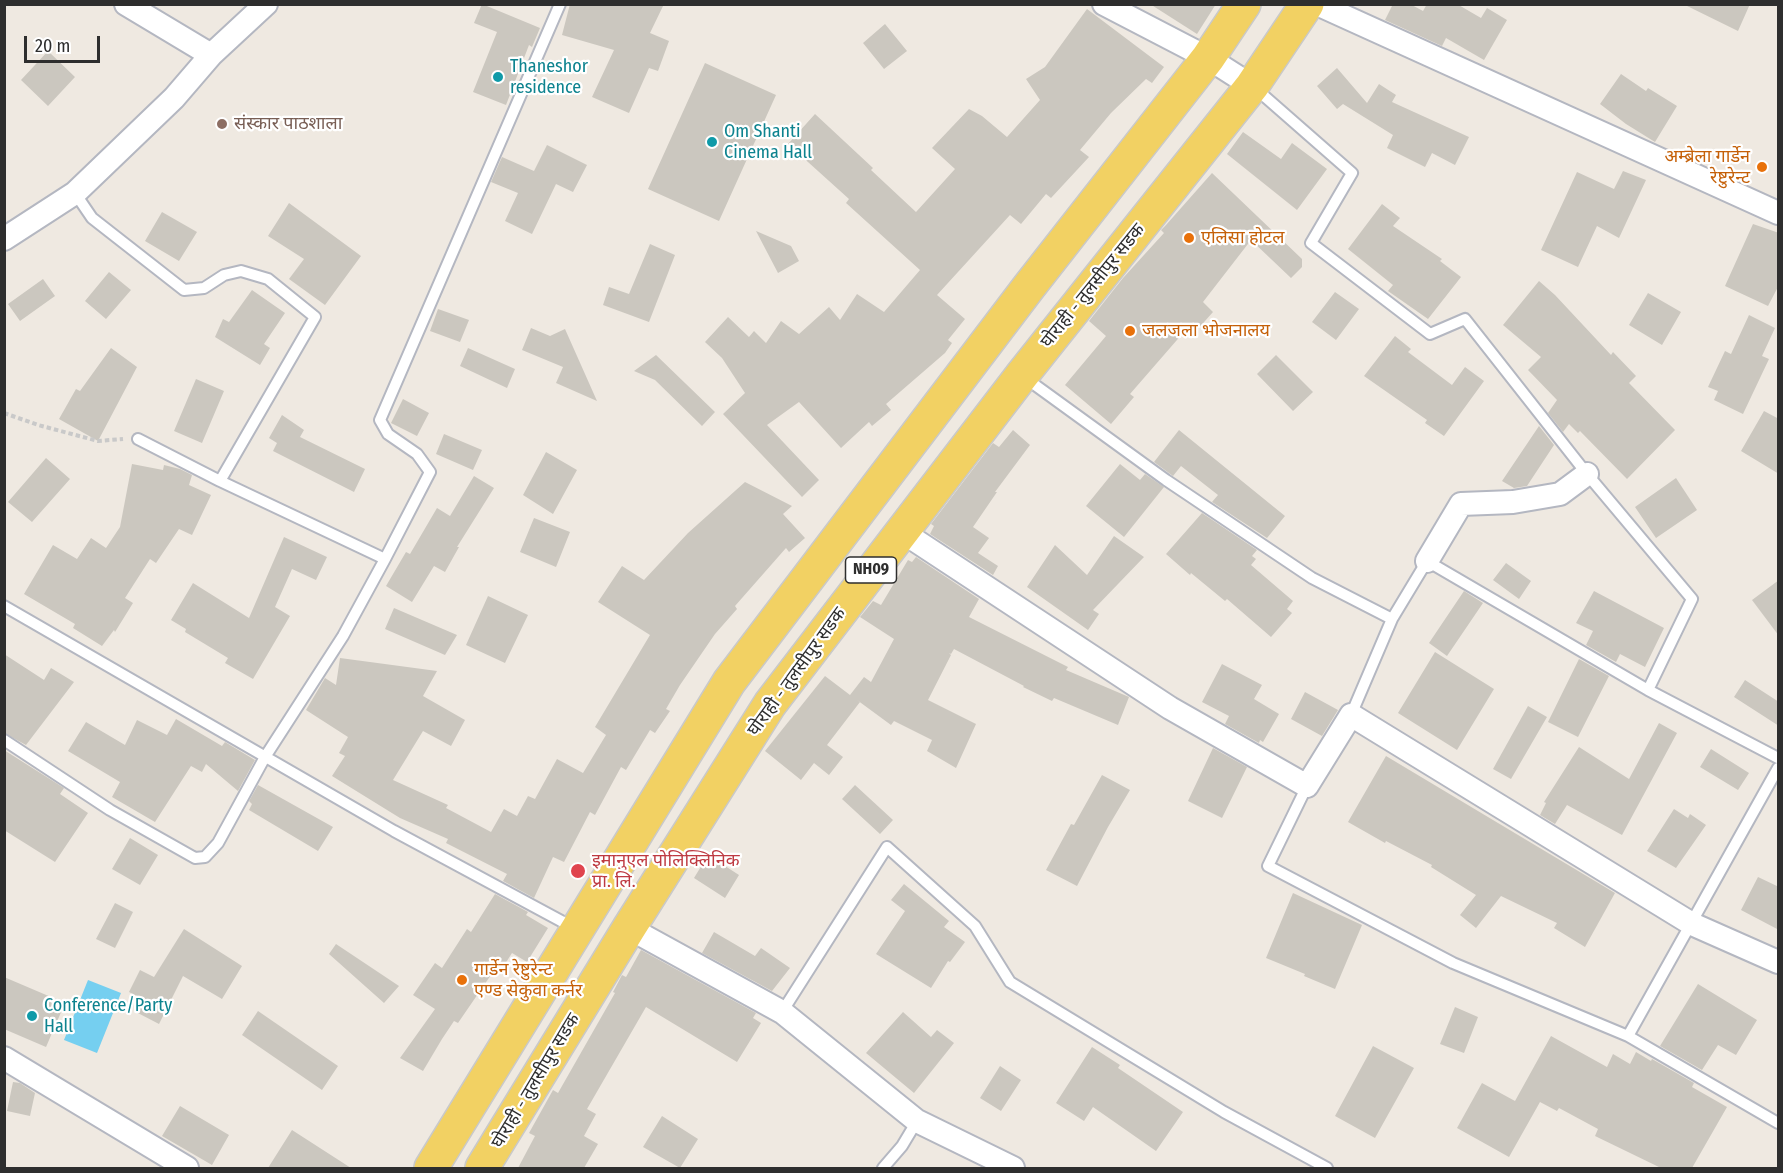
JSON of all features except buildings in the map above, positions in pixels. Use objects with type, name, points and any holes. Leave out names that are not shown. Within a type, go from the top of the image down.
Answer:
[{"type":"main road","name":"NH09","points":[[431,1168],[729,682],[1007,315],[1208,58],[1244,4]]},
{"type":"main road","name":"घोराही - तुलसीपुर सडक","points":[[482,1168],[770,704],[1022,375],[1252,86],[1307,4]]},
{"type":"main road","points":[[615,866],[655,888]]},
{"type":"street","points":[[126,4],[211,55]]},
{"type":"street","points":[[4,239],[75,193],[174,98],[211,55],[266,4]]},
{"type":"street","points":[[1104,4],[1208,58],[1252,86]]},
{"type":"street","points":[[1317,4],[1779,213]]},
{"type":"street","points":[[1427,561],[1461,504],[1513,502],[1560,494],[1587,474]]},
{"type":"street","points":[[901,531],[1170,708],[1307,786],[1351,715],[1692,924],[1779,962]]},
{"type":"street","points":[[629,928],[782,1012],[917,1121],[1013,1168]]},
{"type":"street","points":[[4,1058],[188,1168]]},
{"type":"lane","points":[[4,740],[110,810],[195,858],[206,857],[218,843],[265,757],[343,636],[430,472],[417,454],[388,434],[380,420],[560,4]]},
{"type":"lane","points":[[1252,86],[1352,173],[1311,243],[1430,334],[1465,320],[1587,474],[1692,599],[1648,690]]},
{"type":"lane","points":[[75,193],[92,218],[184,290],[204,288],[224,275],[241,271],[268,279],[315,317],[220,481]]},
{"type":"lane","points":[[1022,375],[1167,480],[1312,578],[1392,619]]},
{"type":"lane","points":[[138,439],[220,481],[385,559]]},
{"type":"lane","points":[[1351,715],[1392,619],[1427,561],[1648,690],[1779,758]]},
{"type":"lane","points":[[4,606],[265,757],[576,929]]},
{"type":"lane","points":[[1628,1036],[1779,768]]},
{"type":"lane","points":[[1307,786],[1268,866],[1454,963],[1628,1036],[1779,1123]]},
{"type":"lane","points":[[782,1012],[887,847],[975,926],[1010,982],[1068,1015],[1224,1112],[1328,1168]]},
{"type":"lane","points":[[883,1168],[902,1146],[917,1121]]},
{"type":"path","points":[[4,413],[98,441],[138,439]]},
{"type":"water","points":[[88,980],[121,993],[97,1053],[64,1040]]},
{"type":"place","name":"Thaneshor residence","points":[[498,77]]},
{"type":"place","name":"संस्कार पाठशाला","points":[[222,124]]},
{"type":"place","name":"Om Shanti Cinema Hall","points":[[712,142]]},
{"type":"place","name":"अम्ब्रेला गार्डेन रेष्टुरेन्ट","points":[[1762,167]]},
{"type":"place","name":"एलिसा होटल","points":[[1189,238]]},
{"type":"place","name":"जलजला भोजनालय","points":[[1130,331]]},
{"type":"place","name":"इमानुएल पोलिक्लिनिक प्रा. लि.","points":[[578,871]]},
{"type":"place","name":"गार्डेन रेष्टुरेन्ट एण्ड सेकुवा कर्नर","points":[[462,980]]},
{"type":"place","name":"Conference/Party Hall","points":[[32,1016]]}]
